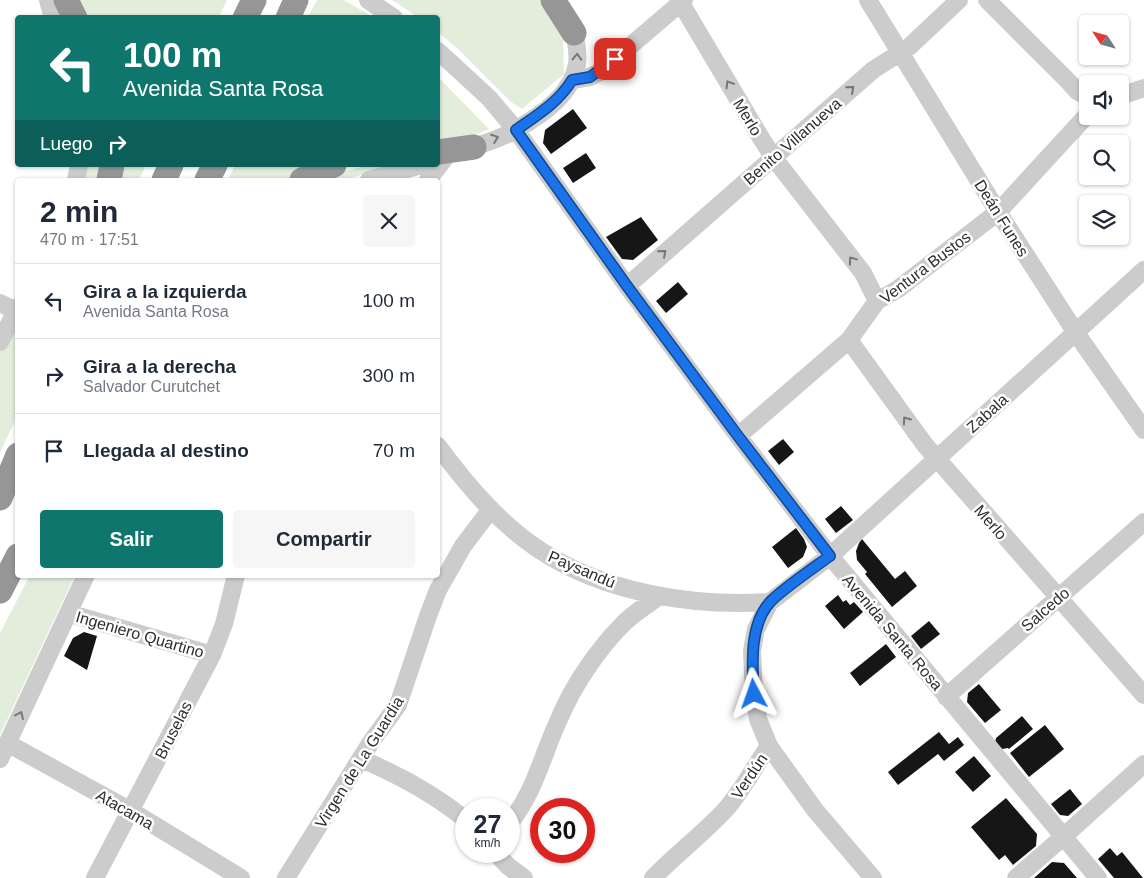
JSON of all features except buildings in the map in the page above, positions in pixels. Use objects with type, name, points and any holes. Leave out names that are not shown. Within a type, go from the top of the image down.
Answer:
[{"type":"highway","points":[[66,0],[74,15]]},
{"type":"highway","points":[[246,15],[254,0]]},
{"type":"highway","points":[[289,15],[296,0]]},
{"type":"highway","points":[[554,0],[574,33]]},
{"type":"highway","points":[[440,157],[474,147]]},
{"type":"highway","points":[[306,178],[330,167]]},
{"type":"highway","points":[[0,498],[15,462]]},
{"type":"highway","points":[[0,504],[15,476]]},
{"type":"highway","points":[[0,591],[15,562]]},
{"type":"street","points":[[48,0],[52,15]]},
{"type":"street","points":[[368,0],[390,15]]},
{"type":"street","points":[[474,147],[516,130],[552,105],[564,93],[572,80],[577,62],[574,33],[565,0]]},
{"type":"street","name":"Deán Funes","points":[[868,0],[998,212],[1076,332],[1144,430]]},
{"type":"street","name":"Benito Villanueva","points":[[627,286],[873,70],[914,43],[959,0]]},
{"type":"street","points":[[987,0],[1079,92]]},
{"type":"street","points":[[572,80],[590,77],[601,71],[681,1]]},
{"type":"street","name":"Merlo","points":[[681,1],[773,157],[862,273],[877,302]]},
{"type":"street","name":"Avenida Santa Rosa","points":[[440,53],[489,98],[516,130],[627,286],[830,556],[1098,878]]},
{"type":"street","points":[[1129,93],[1144,88]]},
{"type":"street","name":"Ventura Bustos","points":[[738,436],[849,340],[877,302],[898,289],[998,212],[1079,124]]},
{"type":"street","points":[[376,178],[415,167]]},
{"type":"street","name":"Zabala","points":[[830,556],[1144,270]]},
{"type":"street","points":[[0,342],[11,307]]},
{"type":"street","name":"Merlo","points":[[849,340],[936,459],[1144,695]]},
{"type":"street","name":"Paysandú","points":[[440,449],[466,484],[491,509],[536,548],[560,563],[618,585],[658,597],[739,604],[770,602]]},
{"type":"street","name":"Virgen de La Guardia","points":[[286,878],[361,759],[398,705],[438,590],[463,546],[491,509]]},
{"type":"street","name":"Salcedo","points":[[946,696],[1144,522]]},
{"type":"street","name":"Verdún","points":[[653,878],[725,810],[746,784],[753,768],[769,746],[758,719],[754,694],[752,651],[756,629],[770,602],[830,556]]},
{"type":"street","points":[[3,751],[85,578]]},
{"type":"street","name":"Bruselas","points":[[95,878],[212,655],[224,624],[235,578]]},
{"type":"street","points":[[520,808],[529,794],[560,717],[576,688],[622,624],[658,597]]},
{"type":"street","name":"Ingeniero Quartino","points":[[68,613],[212,655]]},
{"type":"street","points":[[769,746],[815,810],[873,878]]},
{"type":"street","name":"Atacama","points":[[3,751],[131,811],[240,878]]},
{"type":"street","points":[[361,759],[391,772],[455,811]]},
{"type":"street","points":[[1016,878],[1144,764]]},
{"type":"street","points":[[505,863],[524,878]]},
{"type":"green space","points":[[71,0],[227,0],[220,15],[78,15]]},
{"type":"green space","points":[[317,0],[344,0],[370,15],[309,15]]},
{"type":"green space","points":[[392,0],[543,0],[563,37],[564,74],[522,109],[511,102],[440,34],[440,15],[415,15]]},
{"type":"green space","points":[[440,79],[489,129],[440,146]]},
{"type":"green space","points":[[81,167],[101,167],[101,178],[79,178]]},
{"type":"green space","points":[[117,167],[145,167],[140,178],[115,178]]},
{"type":"green space","points":[[234,167],[312,167],[292,178],[229,178]]},
{"type":"green space","points":[[362,167],[386,167],[351,178],[319,178]]},
{"type":"green space","points":[[15,322],[15,421],[0,452],[0,352]]},
{"type":"green space","points":[[28,578],[74,578],[0,735],[0,633]]},
{"type":"route","points":[[615,59],[601,71],[590,77],[572,80],[564,93],[552,105],[516,130],[627,286],[830,556],[770,602],[760,620],[756,629],[752,651],[754,694]]}]
